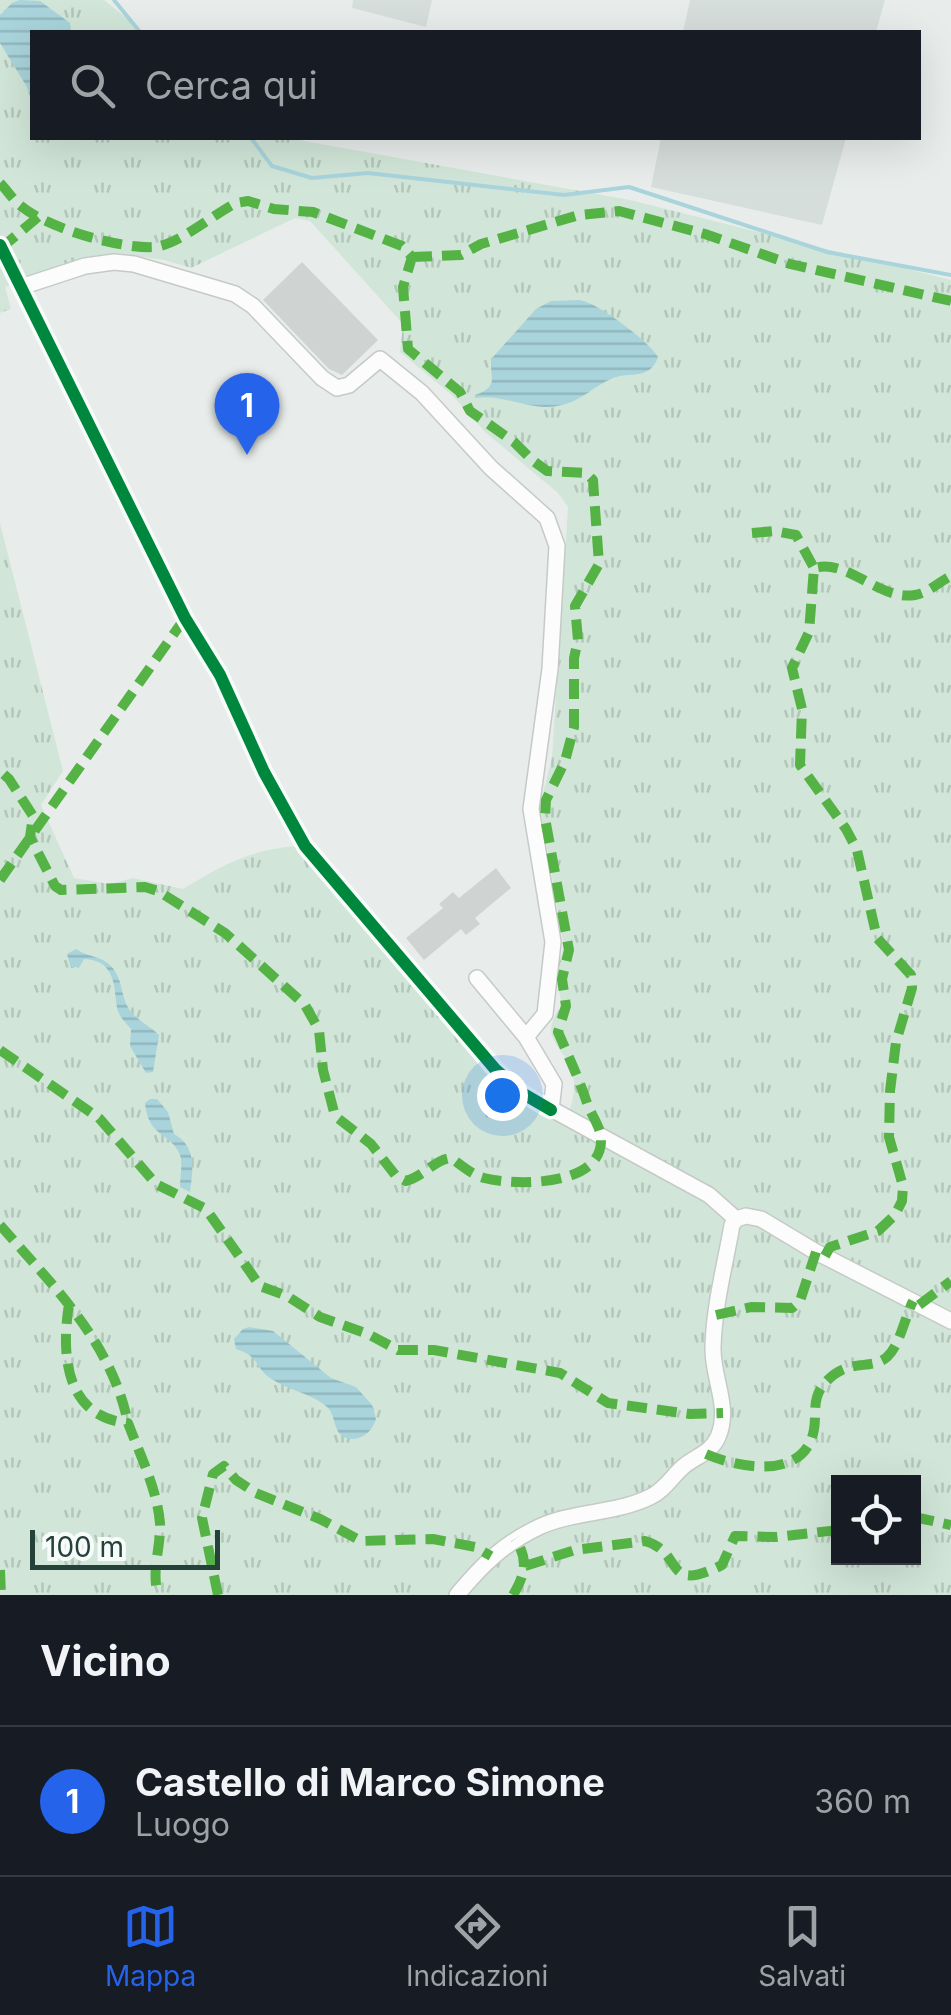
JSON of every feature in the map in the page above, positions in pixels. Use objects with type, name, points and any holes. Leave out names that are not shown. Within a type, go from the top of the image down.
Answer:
[{"type":"street","points":[[0,245],[185,618],[220,676],[264,772],[305,846],[496,1069],[522,1093],[709,1196],[736,1219]]},
{"type":"street","points":[[21,287],[86,266],[114,262],[134,264],[235,294],[253,306],[322,378],[337,388],[349,384],[380,359],[422,393],[491,468],[547,518],[557,546],[556,577],[550,669],[531,809],[554,942],[545,1014],[526,1037]]},
{"type":"street","points":[[477,978],[526,1037],[554,1084],[552,1110]]},
{"type":"street","points":[[458,1595],[487,1560],[515,1539],[558,1519],[648,1498],[668,1484],[681,1468],[706,1454],[717,1440],[723,1403],[714,1371],[714,1324],[736,1219],[746,1216],[762,1220],[951,1321]]},
{"type":"shaded area","points":[[353,0],[432,0],[426,27],[352,8]]},
{"type":"shaded area","points":[[690,0],[885,0],[877,30],[683,30]]},
{"type":"shaded area","points":[[661,140],[845,140],[822,225],[651,187]]},
{"type":"green space","points":[[0,0],[104,0],[142,30],[30,30],[30,140],[299,140],[630,200],[951,280],[951,1595],[0,1595],[0,523],[63,771],[41,805],[74,878],[110,884],[133,878],[183,889],[236,860],[296,846],[488,1069],[522,1102],[565,1124],[574,1088],[569,1065],[552,1035],[554,1017],[562,1005],[555,974],[564,947],[540,806],[552,757],[568,507],[558,493],[485,432],[453,396],[400,352],[403,324],[310,221],[295,218],[191,268],[116,253],[84,257],[5,287],[11,309],[0,313]]},
{"type":"water","points":[[40,1],[70,23],[71,30],[30,30],[30,97],[0,43],[0,15],[12,3]]},
{"type":"water","points":[[579,300],[610,315],[653,351],[658,357],[650,370],[618,376],[575,400],[551,407],[475,398],[491,384],[493,357],[536,309],[551,301]]},
{"type":"water","points":[[76,949],[111,966],[129,1009],[159,1035],[153,1072],[146,1073],[130,1046],[131,1029],[118,1011],[111,975],[94,960],[84,959],[80,966],[71,968],[67,954]]},
{"type":"water","points":[[157,1099],[168,1112],[174,1134],[187,1145],[192,1167],[190,1192],[180,1187],[180,1155],[155,1129],[147,1114],[145,1103]]},
{"type":"water","points":[[249,1327],[273,1331],[331,1378],[356,1387],[372,1405],[376,1419],[369,1432],[356,1439],[342,1436],[326,1406],[270,1378],[250,1355],[236,1349],[234,1339]]},
{"type":"building","points":[[302,262],[378,340],[342,375],[329,369],[263,300]]},
{"type":"building","points":[[496,868],[511,888],[475,918],[480,924],[466,935],[461,929],[424,960],[406,938],[443,908],[439,904],[453,892],[459,898]]},
{"type":"waterway","points":[[114,0],[138,30]]},
{"type":"waterway","points":[[252,140],[272,166],[312,178],[368,173],[564,195],[629,187],[827,252],[951,275]]},
{"type":"marked path","points":[[0,183],[21,206],[48,222],[123,245],[164,245],[236,203],[248,201],[274,209],[313,212],[402,246],[412,257],[403,287],[408,349],[460,392],[470,411],[547,471],[586,473],[593,480],[599,564],[575,606],[578,640],[574,658],[574,727],[565,761],[546,800],[545,818],[569,950],[562,979],[566,1006],[558,1032],[599,1130],[598,1155],[573,1175],[555,1180],[498,1181],[471,1172],[451,1158],[406,1181],[396,1176],[371,1144],[335,1116],[323,1070],[319,1030],[305,1005],[225,933],[158,891],[145,887],[61,890],[55,886],[30,837],[33,816],[0,771]]},
{"type":"marked path","points":[[412,257],[461,255],[481,244],[579,215],[619,211],[705,234],[790,264],[951,301]]},
{"type":"marked path","points":[[0,249],[38,217]]},
{"type":"marked path","points":[[752,533],[775,531],[796,535],[814,568]]},
{"type":"marked path","points":[[825,1256],[830,1247],[878,1231],[895,1215],[902,1201],[903,1186],[889,1137],[890,1091],[896,1042],[912,988],[911,975],[877,938],[857,850],[800,765],[802,709],[792,668],[809,632],[814,568],[839,569],[902,595],[920,594],[951,576]]},
{"type":"marked path","points":[[0,880],[185,618]]},
{"type":"marked path","points":[[0,1050],[99,1118],[156,1184],[206,1209],[260,1286],[287,1296],[320,1317],[368,1334],[398,1350],[434,1350],[560,1373],[608,1403],[690,1414],[723,1413]]},
{"type":"marked path","points":[[0,1225],[94,1340],[120,1393],[128,1423]]},
{"type":"marked path","points":[[716,1315],[751,1307],[792,1308],[800,1301],[816,1252]]},
{"type":"marked path","points":[[919,1305],[951,1281]]},
{"type":"marked path","points":[[706,1454],[767,1467],[796,1459],[813,1434],[820,1389],[842,1370],[887,1357],[913,1301]]},
{"type":"marked path","points":[[69,1304],[66,1343],[72,1380],[91,1409],[128,1423],[152,1485],[160,1523],[158,1595]]},
{"type":"marked path","points":[[218,1595],[202,1518],[213,1474],[224,1466],[256,1493],[361,1541],[433,1539],[475,1547],[491,1556]]},
{"type":"marked path","points":[[921,1519],[951,1525]]},
{"type":"marked path","points":[[525,1566],[575,1550],[645,1541],[657,1546],[676,1568],[690,1575],[722,1565],[735,1536],[776,1537],[831,1531]]},
{"type":"marked path","points":[[513,1595],[524,1567],[515,1539]]},
{"type":"marked path","points":[[0,1570],[1,1595]]},
{"type":"cycle path","points":[[0,245],[185,618],[220,675],[264,772],[305,846],[495,1069],[522,1093],[551,1110]]},
{"type":"place","name":"Castello di Marco Simone","points":[[247,455]]}]
